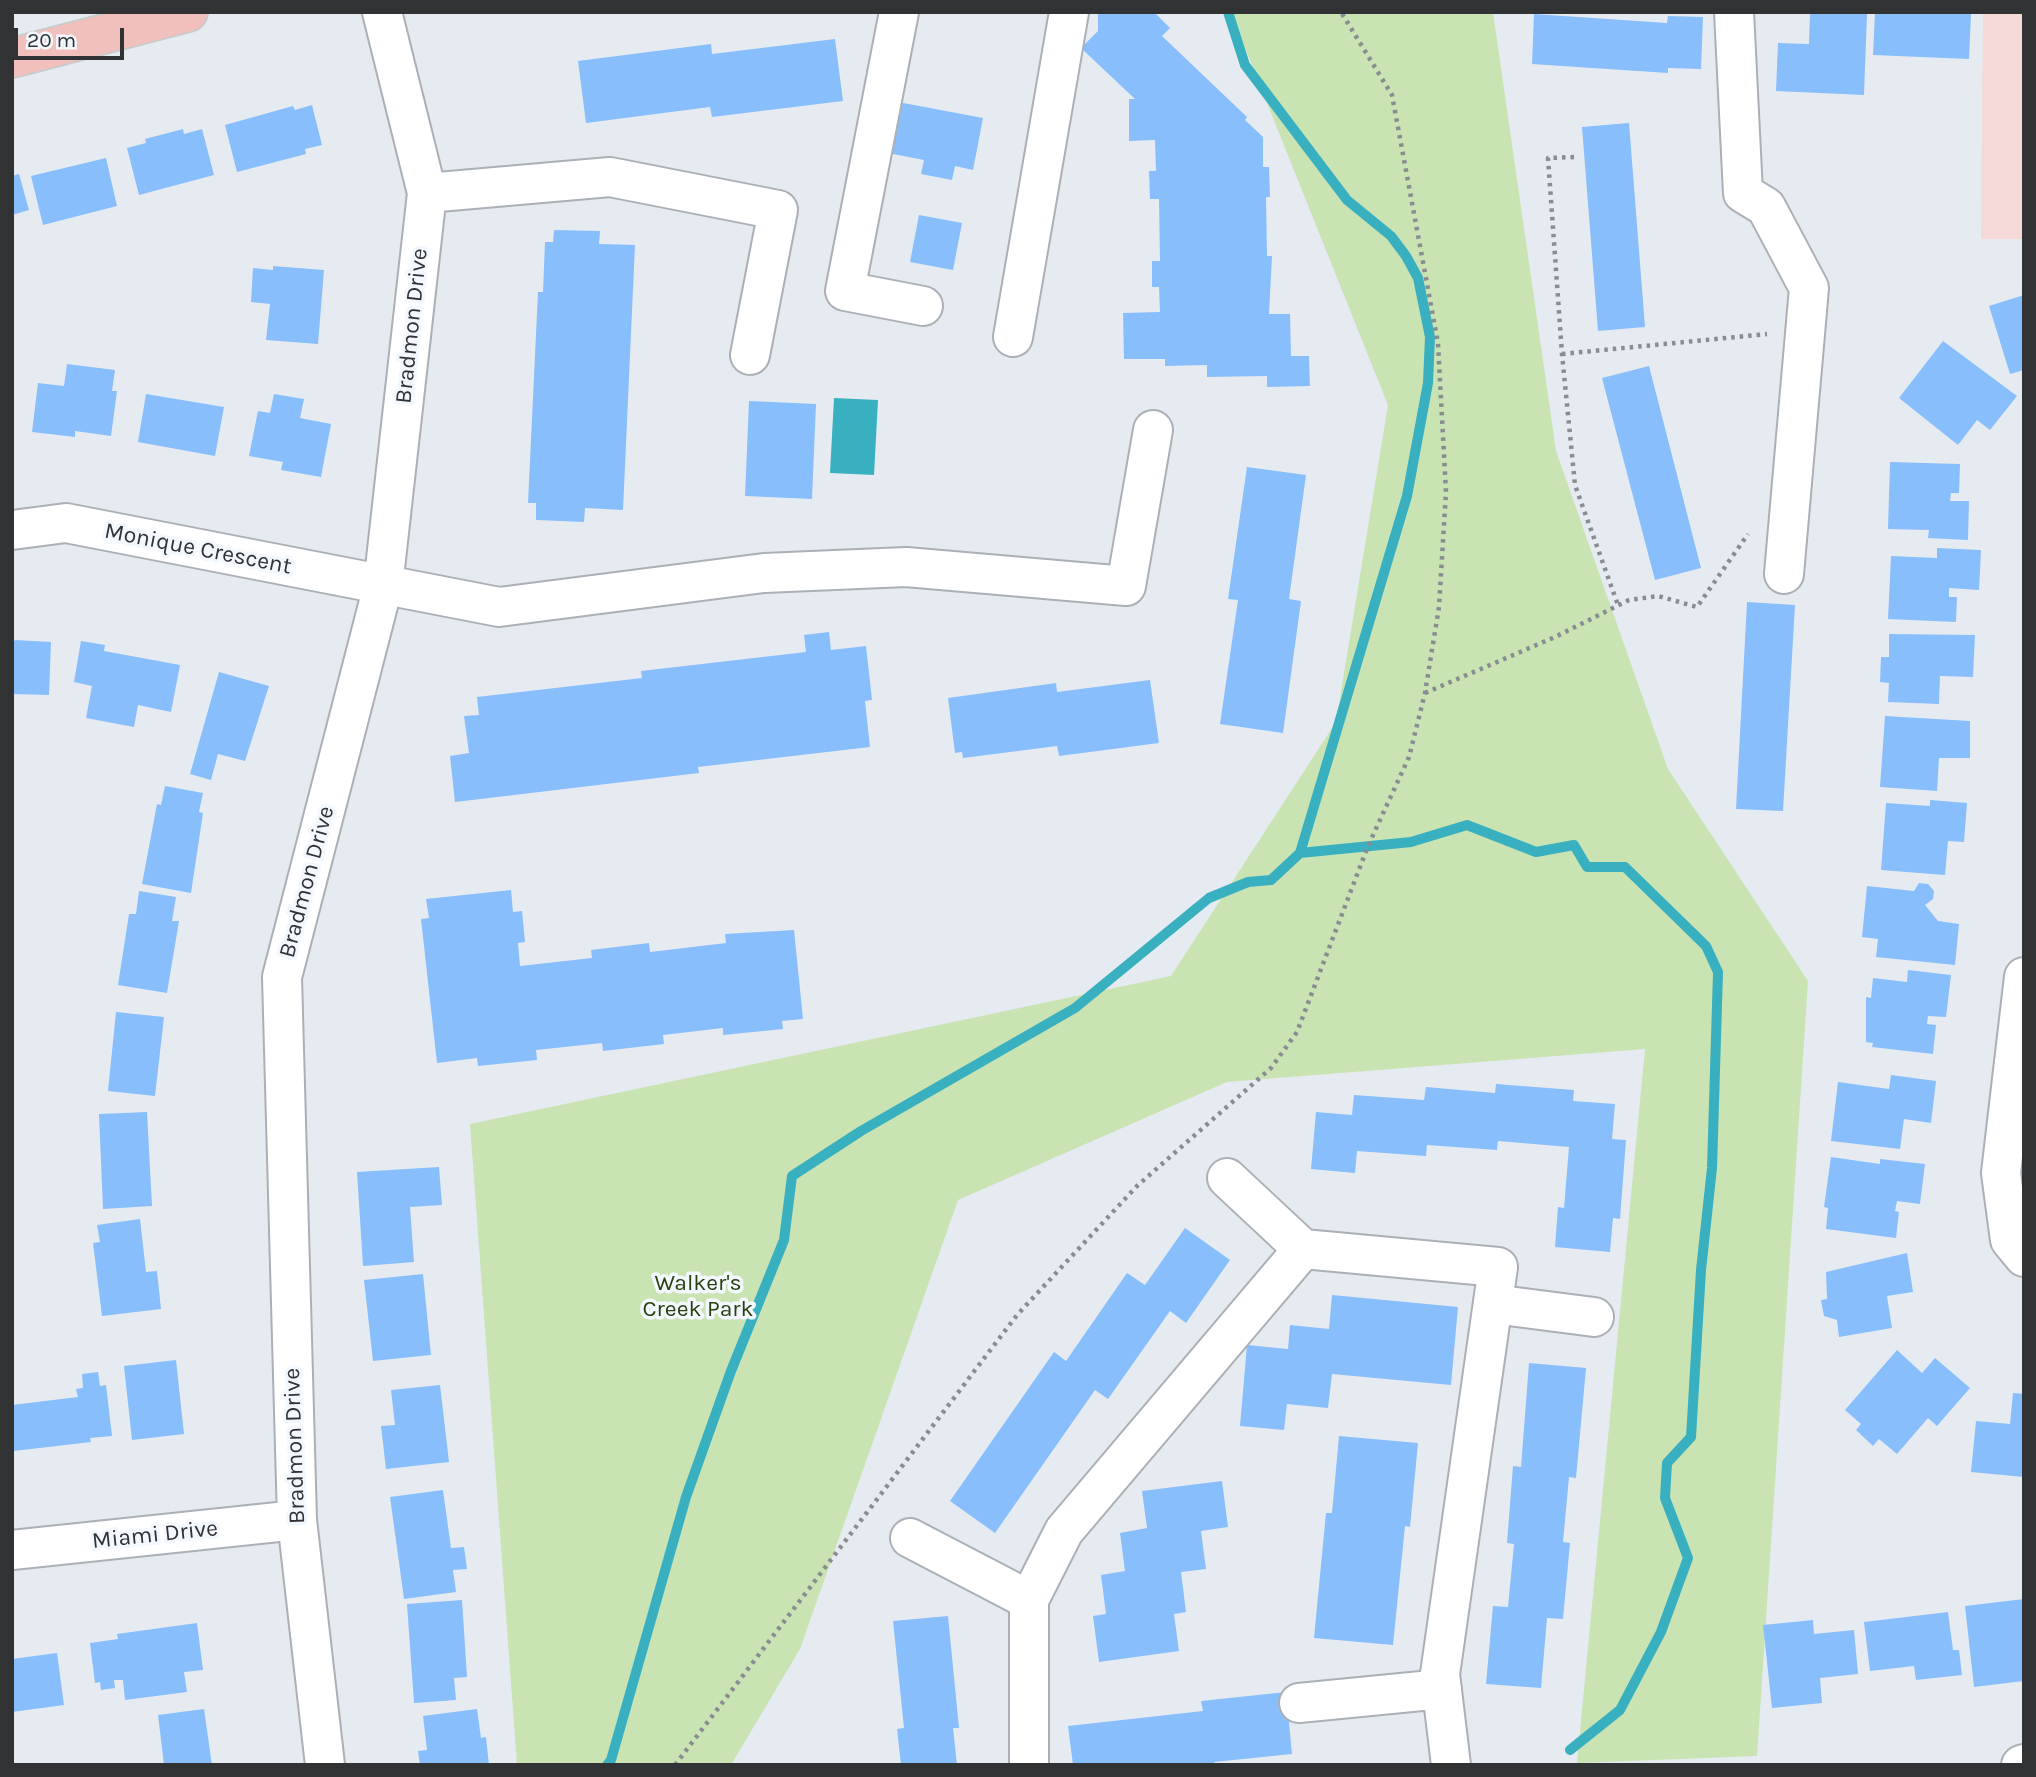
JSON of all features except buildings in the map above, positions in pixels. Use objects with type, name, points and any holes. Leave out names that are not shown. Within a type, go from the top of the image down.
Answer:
[{"type":"main road","points":[[12,58],[121,20],[188,12]]},
{"type":"street","name":"Bradmon Drive","points":[[325,1765],[297,1520],[282,977],[383,586],[427,193],[382,12]]},
{"type":"street","points":[[899,12],[845,291],[923,306]]},
{"type":"street","points":[[1013,337],[1069,12]]},
{"type":"street","points":[[1734,12],[1743,193],[1766,207],[1809,288],[1784,574]]},
{"type":"street","points":[[427,193],[610,177],[778,210],[750,355]]},
{"type":"street","name":"Monique Crescent","points":[[12,530],[66,523],[499,607],[764,573],[906,567],[1126,586],[1153,430]]},
{"type":"street","points":[[2024,976],[2001,1173],[2010,1240],[2024,1257]]},
{"type":"street","points":[[1227,1178],[1303,1249],[1498,1267],[1440,1674],[1451,1765]]},
{"type":"street","points":[[1029,1765],[1029,1600],[1064,1531],[1303,1249]]},
{"type":"street","points":[[1493,1304],[1594,1317]]},
{"type":"street","name":"Miami Drive","points":[[12,1550],[297,1520]]},
{"type":"street","points":[[910,1538],[1029,1600]]},
{"type":"street","points":[[1299,1703],[1442,1689]]},
{"type":"path","points":[[675,1765],[1017,1315],[1137,1186],[1271,1068],[1297,1032],[1368,846],[1409,757],[1424,694],[1439,607],[1446,492],[1438,343],[1392,95],[1341,12]]},
{"type":"path","points":[[1574,157],[1548,158],[1562,354],[1575,485],[1618,606]]},
{"type":"path","points":[[1562,354],[1805,330]]},
{"type":"path","points":[[1424,694],[1555,638],[1629,600],[1658,596],[1697,607],[1749,533]]},
{"type":"shaded area","points":[[1983,12],[2024,12],[2024,239],[1981,239]]},
{"type":"green space","name":"Walker's Creek Park","points":[[1226,12],[1493,12],[1556,451],[1668,769],[1808,981],[1757,1756],[1577,1763],[1645,1049],[1227,1082],[958,1200],[800,1649],[731,1765],[517,1765],[470,1124],[1171,976],[1336,722],[1388,405],[1235,23]]},
{"type":"water","points":[[834,398],[878,400],[874,475],[830,473]]},
{"type":"waterway","points":[[607,1765],[611,1760],[686,1497],[731,1371],[784,1240],[792,1176],[861,1131],[1075,1008],[1209,898],[1248,882],[1271,880],[1300,853],[1407,496],[1428,383],[1430,337],[1418,278],[1406,256],[1391,236],[1347,200],[1245,65],[1228,12]]},
{"type":"waterway","points":[[1300,853],[1411,842],[1467,825],[1536,852],[1574,845],[1587,867],[1625,867],[1706,946],[1718,972],[1712,1168],[1701,1270],[1691,1437],[1667,1463],[1665,1498],[1688,1558],[1661,1632],[1620,1710],[1570,1750]]}]
